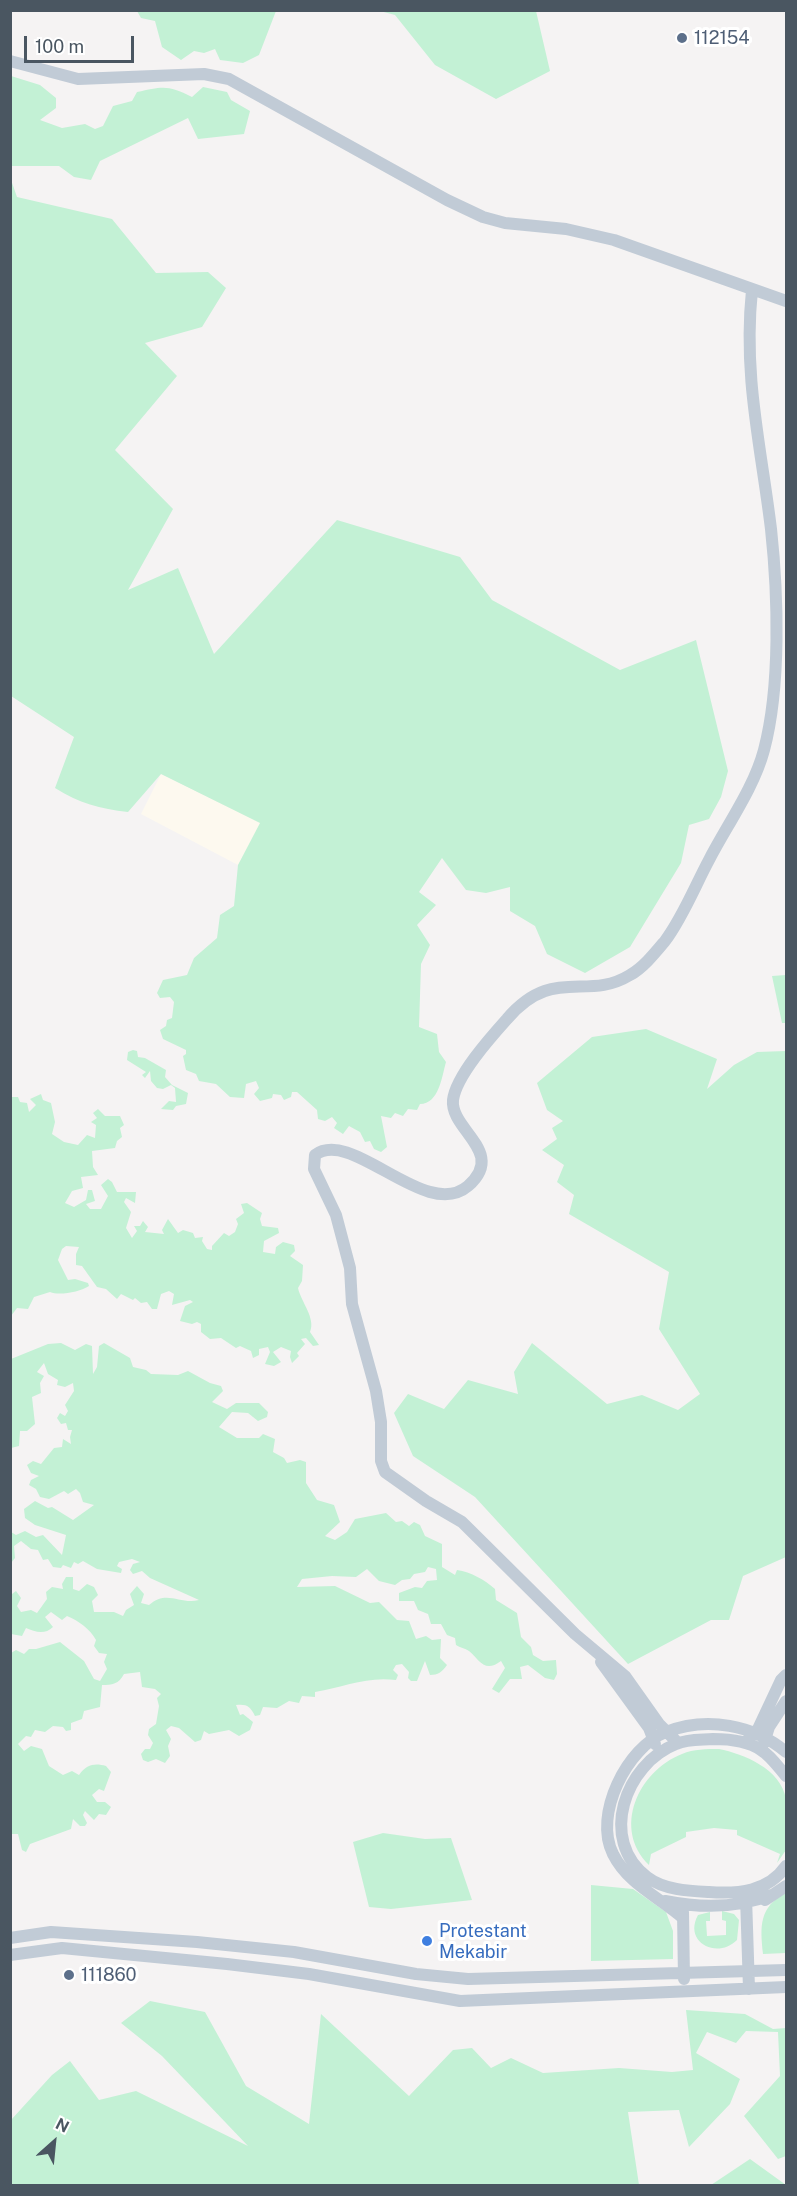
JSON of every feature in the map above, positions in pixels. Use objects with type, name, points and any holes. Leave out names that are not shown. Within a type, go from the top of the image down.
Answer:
[{"type":"main road","points":[[10,61],[78,79],[204,74],[229,79],[483,217],[505,223],[566,230],[614,240],[786,301]]},
{"type":"main road","points":[[678,1743],[666,1732],[625,1676],[598,1655],[462,1522],[426,1501],[385,1472],[381,1461],[381,1422],[376,1391],[352,1304],[350,1268],[336,1215],[315,1169],[315,1155],[323,1149],[336,1149],[351,1154],[400,1180],[433,1192],[448,1194],[469,1186],[481,1162],[480,1148],[454,1114],[454,1092],[488,1040],[531,996],[549,988],[609,983],[630,975],[646,961],[666,939],[749,785],[764,753],[775,670],[771,531],[752,408],[749,325],[753,290]]},
{"type":"main road","points":[[598,1655],[610,1678],[649,1728],[652,1740],[660,1752]]},
{"type":"main road","points":[[762,1750],[760,1735],[786,1675]]},
{"type":"main road","points":[[745,1743],[760,1735],[786,1701]]},
{"type":"main road","points":[[683,1918],[625,1873],[612,1853],[606,1828],[610,1799],[622,1774],[652,1740],[666,1732],[699,1725],[729,1725],[760,1735],[786,1752]]},
{"type":"main road","points":[[786,1776],[762,1750],[745,1743],[723,1739],[678,1743],[660,1752],[639,1772],[628,1790],[622,1807],[621,1829],[630,1859],[648,1878],[683,1890],[745,1892],[767,1884],[786,1866]]},
{"type":"main road","points":[[661,1900],[683,1905],[746,1905],[786,1886]]},
{"type":"main road","points":[[683,1890],[684,1990]]},
{"type":"main road","points":[[745,1892],[749,1989]]},
{"type":"main road","points":[[746,1924],[754,1910],[771,1895]]},
{"type":"main road","points":[[10,1938],[51,1932],[197,1942],[294,1952],[444,1978],[786,1970]]},
{"type":"main road","points":[[10,1955],[62,1948],[217,1963],[309,1974],[460,2001],[786,1987]]},
{"type":"main road","points":[[601,1975],[602,1994]]},
{"type":"shaded area","points":[[161,774],[261,823],[238,865],[141,814]]},
{"type":"green space","points":[[137,11],[276,11],[259,55],[243,63],[220,60],[215,49],[204,53],[194,51],[181,60],[162,47],[155,21],[141,18]]},
{"type":"green space","points":[[380,11],[536,11],[550,71],[496,99],[435,65],[395,15]]},
{"type":"green space","points":[[11,76],[40,85],[56,98],[56,108],[40,120],[62,128],[85,124],[95,129],[103,126],[113,106],[132,101],[137,92],[160,88],[177,90],[192,97],[203,87],[227,92],[231,100],[250,111],[244,134],[198,139],[188,118],[100,161],[91,180],[74,177],[59,166],[11,166]]},
{"type":"green space","points":[[10,177],[17,197],[112,219],[156,273],[208,272],[226,288],[202,327],[145,343],[177,376],[115,450],[173,509],[128,590],[178,568],[214,654],[337,520],[460,557],[492,600],[620,670],[696,640],[728,771],[721,797],[709,819],[689,825],[681,863],[630,947],[585,973],[547,954],[535,926],[510,911],[510,887],[486,893],[466,890],[442,858],[419,892],[436,905],[417,925],[430,945],[421,964],[419,1027],[437,1034],[439,1052],[446,1062],[439,1088],[432,1099],[420,1104],[417,1110],[408,1109],[403,1116],[395,1113],[391,1118],[381,1116],[387,1147],[381,1152],[374,1149],[370,1141],[365,1142],[360,1132],[349,1126],[343,1134],[334,1128],[337,1123],[332,1117],[325,1121],[318,1119],[317,1110],[297,1092],[292,1092],[291,1097],[284,1100],[281,1095],[273,1094],[272,1098],[260,1101],[254,1094],[259,1088],[256,1081],[246,1084],[244,1098],[230,1097],[216,1084],[199,1081],[196,1074],[186,1070],[183,1056],[186,1050],[163,1039],[160,1030],[166,1026],[167,1020],[172,1018],[174,1002],[170,997],[160,998],[157,993],[163,980],[187,975],[194,958],[217,938],[220,915],[234,906],[238,865],[260,823],[161,774],[128,812],[108,809],[73,798],[55,788],[74,737],[11,696]]},
{"type":"green space","points":[[786,975],[786,1023],[782,1023],[772,976]]},
{"type":"green space","points":[[646,1029],[717,1059],[707,1089],[734,1065],[757,1052],[786,1051],[786,1557],[743,1576],[729,1620],[711,1620],[628,1664],[475,1497],[413,1456],[394,1413],[408,1394],[444,1409],[468,1380],[518,1394],[514,1372],[532,1343],[607,1404],[642,1395],[678,1410],[700,1394],[659,1329],[669,1272],[569,1214],[574,1195],[557,1182],[564,1165],[542,1150],[557,1139],[552,1128],[563,1121],[547,1110],[537,1083],[592,1037]]},
{"type":"green space","points":[[137,1051],[138,1057],[145,1058],[166,1070],[165,1077],[172,1085],[188,1093],[186,1104],[176,1106],[173,1110],[161,1109],[169,1101],[176,1102],[175,1088],[171,1085],[163,1089],[157,1088],[151,1081],[150,1071],[145,1078],[142,1075],[146,1072],[127,1060],[128,1052]]},
{"type":"green space","points":[[41,1094],[43,1100],[51,1103],[55,1122],[52,1134],[64,1142],[78,1145],[87,1135],[95,1138],[96,1125],[91,1122],[97,1118],[93,1113],[98,1109],[105,1116],[120,1116],[124,1125],[120,1128],[122,1137],[117,1141],[115,1148],[92,1151],[93,1167],[98,1175],[81,1177],[83,1188],[72,1191],[65,1203],[74,1207],[86,1200],[88,1190],[92,1190],[95,1201],[86,1204],[90,1209],[101,1209],[108,1196],[101,1185],[108,1179],[117,1192],[136,1192],[135,1203],[126,1198],[124,1202],[131,1212],[126,1228],[132,1238],[137,1231],[134,1226],[140,1226],[143,1221],[148,1227],[145,1232],[164,1234],[162,1230],[168,1219],[178,1233],[183,1230],[193,1233],[195,1238],[203,1237],[202,1241],[207,1249],[212,1250],[212,1246],[224,1233],[229,1236],[235,1232],[238,1224],[236,1219],[244,1213],[241,1204],[247,1203],[262,1213],[260,1219],[262,1226],[278,1228],[279,1233],[264,1241],[263,1252],[275,1254],[276,1247],[283,1242],[294,1245],[295,1251],[290,1256],[303,1265],[302,1281],[298,1288],[310,1316],[310,1332],[319,1345],[313,1346],[306,1338],[301,1339],[305,1344],[297,1353],[299,1356],[292,1363],[291,1351],[281,1347],[273,1352],[281,1362],[274,1366],[265,1364],[270,1352],[268,1347],[259,1349],[259,1355],[253,1358],[251,1351],[240,1346],[236,1348],[221,1338],[210,1339],[201,1332],[201,1324],[180,1321],[185,1306],[193,1302],[190,1300],[172,1305],[174,1294],[169,1291],[161,1294],[157,1309],[152,1309],[147,1302],[141,1303],[135,1298],[133,1300],[121,1294],[117,1299],[106,1289],[97,1287],[82,1266],[76,1265],[76,1254],[79,1247],[66,1246],[62,1249],[58,1260],[68,1280],[75,1279],[88,1283],[89,1286],[70,1293],[50,1292],[34,1297],[28,1309],[17,1308],[11,1316],[11,1097],[18,1097],[20,1102],[27,1103],[29,1112],[36,1105],[30,1099]]},
{"type":"green space","points":[[61,1343],[75,1350],[86,1344],[92,1346],[93,1374],[97,1367],[99,1346],[104,1343],[130,1358],[133,1367],[146,1370],[151,1374],[178,1375],[188,1371],[210,1383],[221,1386],[223,1391],[212,1402],[227,1409],[236,1403],[259,1403],[268,1412],[267,1417],[258,1421],[248,1413],[232,1412],[219,1427],[237,1438],[259,1438],[263,1434],[275,1439],[273,1452],[284,1458],[287,1463],[300,1460],[306,1462],[306,1483],[317,1500],[334,1505],[340,1522],[325,1536],[335,1540],[347,1532],[355,1519],[386,1513],[396,1522],[402,1521],[409,1526],[414,1522],[420,1525],[425,1536],[442,1544],[442,1567],[455,1575],[457,1570],[482,1580],[495,1589],[496,1600],[517,1613],[521,1637],[531,1647],[533,1655],[543,1661],[556,1660],[557,1674],[554,1680],[545,1678],[528,1665],[520,1667],[522,1679],[510,1679],[499,1693],[492,1689],[505,1668],[501,1661],[490,1666],[482,1664],[469,1651],[456,1645],[455,1638],[447,1635],[441,1624],[431,1624],[428,1614],[418,1610],[414,1601],[399,1601],[399,1593],[415,1587],[422,1588],[427,1581],[437,1580],[436,1569],[428,1567],[425,1572],[414,1574],[410,1579],[402,1580],[395,1585],[379,1581],[367,1569],[356,1577],[332,1576],[302,1579],[297,1587],[335,1586],[370,1603],[379,1602],[397,1620],[409,1621],[416,1639],[426,1636],[432,1640],[441,1639],[440,1658],[447,1665],[440,1673],[430,1675],[425,1661],[417,1681],[411,1681],[408,1678],[409,1672],[402,1664],[396,1665],[393,1670],[398,1675],[396,1680],[375,1679],[315,1692],[315,1697],[302,1696],[299,1703],[289,1701],[277,1708],[263,1707],[260,1715],[255,1716],[248,1706],[236,1705],[240,1715],[243,1714],[253,1722],[250,1730],[239,1736],[229,1730],[209,1734],[204,1731],[201,1740],[195,1742],[179,1728],[171,1726],[166,1730],[171,1739],[168,1746],[170,1756],[165,1763],[156,1759],[148,1762],[143,1760],[141,1754],[145,1749],[150,1749],[153,1743],[148,1735],[149,1729],[156,1724],[159,1706],[157,1698],[161,1694],[155,1689],[142,1687],[140,1672],[124,1674],[115,1683],[102,1685],[100,1707],[84,1711],[82,1719],[71,1723],[71,1730],[66,1731],[63,1727],[53,1726],[45,1732],[35,1730],[31,1737],[26,1736],[18,1744],[24,1751],[31,1746],[42,1749],[49,1766],[63,1775],[72,1771],[79,1775],[88,1767],[95,1765],[106,1766],[111,1772],[104,1791],[99,1789],[92,1795],[97,1802],[105,1802],[111,1807],[106,1815],[99,1814],[94,1820],[85,1811],[83,1815],[87,1823],[85,1826],[80,1826],[73,1819],[71,1829],[30,1844],[26,1852],[22,1850],[18,1834],[11,1834],[11,1653],[16,1650],[24,1654],[29,1649],[60,1642],[84,1661],[94,1679],[100,1681],[107,1669],[104,1662],[107,1654],[99,1653],[94,1646],[96,1640],[91,1632],[76,1620],[67,1616],[62,1620],[51,1612],[45,1617],[53,1627],[50,1630],[40,1632],[26,1628],[22,1636],[11,1634],[12,1594],[16,1591],[21,1598],[17,1606],[21,1612],[31,1610],[37,1613],[47,1599],[46,1592],[52,1587],[63,1589],[62,1584],[66,1577],[73,1577],[73,1589],[79,1591],[87,1584],[94,1587],[98,1595],[92,1601],[94,1612],[114,1612],[123,1616],[126,1610],[134,1605],[130,1594],[137,1586],[144,1594],[141,1603],[149,1605],[162,1598],[199,1600],[150,1578],[142,1571],[133,1574],[130,1570],[133,1564],[140,1562],[132,1559],[119,1562],[117,1566],[122,1569],[121,1573],[97,1569],[83,1561],[78,1564],[74,1562],[71,1568],[63,1565],[61,1568],[53,1567],[48,1559],[43,1560],[38,1550],[31,1549],[21,1541],[14,1546],[15,1558],[11,1563],[11,1532],[16,1535],[25,1531],[36,1537],[43,1535],[62,1555],[66,1535],[35,1525],[25,1518],[24,1509],[35,1501],[48,1508],[52,1507],[73,1520],[94,1505],[83,1502],[76,1489],[68,1494],[64,1491],[49,1499],[40,1497],[36,1489],[29,1485],[31,1480],[39,1476],[31,1473],[27,1465],[33,1461],[41,1464],[54,1448],[62,1447],[63,1439],[71,1444],[72,1430],[68,1430],[66,1423],[61,1424],[57,1418],[60,1413],[65,1416],[68,1411],[65,1405],[74,1391],[73,1383],[65,1387],[57,1385],[58,1380],[48,1374],[44,1363],[37,1372],[44,1376],[40,1383],[41,1393],[32,1397],[35,1424],[27,1431],[20,1431],[19,1446],[11,1448],[11,1359],[48,1344]]},
{"type":"green space","points":[[719,1749],[750,1759],[760,1765],[777,1779],[783,1788],[788,1818],[786,1850],[777,1863],[780,1854],[737,1835],[737,1830],[714,1828],[686,1832],[686,1837],[651,1854],[649,1865],[638,1851],[632,1835],[635,1802],[642,1787],[666,1762],[682,1754],[696,1750]]},
{"type":"green space","points":[[383,1833],[425,1839],[451,1838],[472,1900],[391,1909],[369,1907],[353,1842]]},
{"type":"green space","points":[[591,1885],[633,1889],[666,1912],[673,1931],[673,1959],[591,1961]]},
{"type":"green space","points":[[786,1892],[786,1953],[763,1954],[763,1918],[771,1904]]},
{"type":"green space","points":[[722,1911],[734,1914],[739,1920],[737,1940],[729,1946],[720,1948],[704,1945],[695,1933],[698,1915],[710,1912],[710,1921],[706,1921],[707,1936],[726,1935],[726,1921],[722,1920]]},
{"type":"green space","points":[[150,2001],[205,2012],[246,2086],[309,2124],[321,2014],[409,2096],[453,2050],[472,2048],[491,2068],[511,2058],[543,2073],[619,2068],[672,2072],[693,2070],[686,2010],[745,2014],[773,2029],[786,2028],[786,2156],[778,2159],[744,2116],[780,2076],[778,2032],[746,2031],[736,2043],[707,2032],[696,2053],[740,2079],[730,2104],[689,2147],[679,2110],[628,2112],[639,2185],[11,2185],[11,2120],[52,2075],[70,2061],[99,2100],[136,2091],[248,2146],[162,2056],[121,2023]]},
{"type":"green space","points":[[750,2159],[786,2185],[711,2185]]},
{"type":"place","name":"112154","points":[[682,38]]},
{"type":"place","name":"Protestant Mekabir","points":[[427,1941]]},
{"type":"place","name":"111860","points":[[69,1975]]}]
